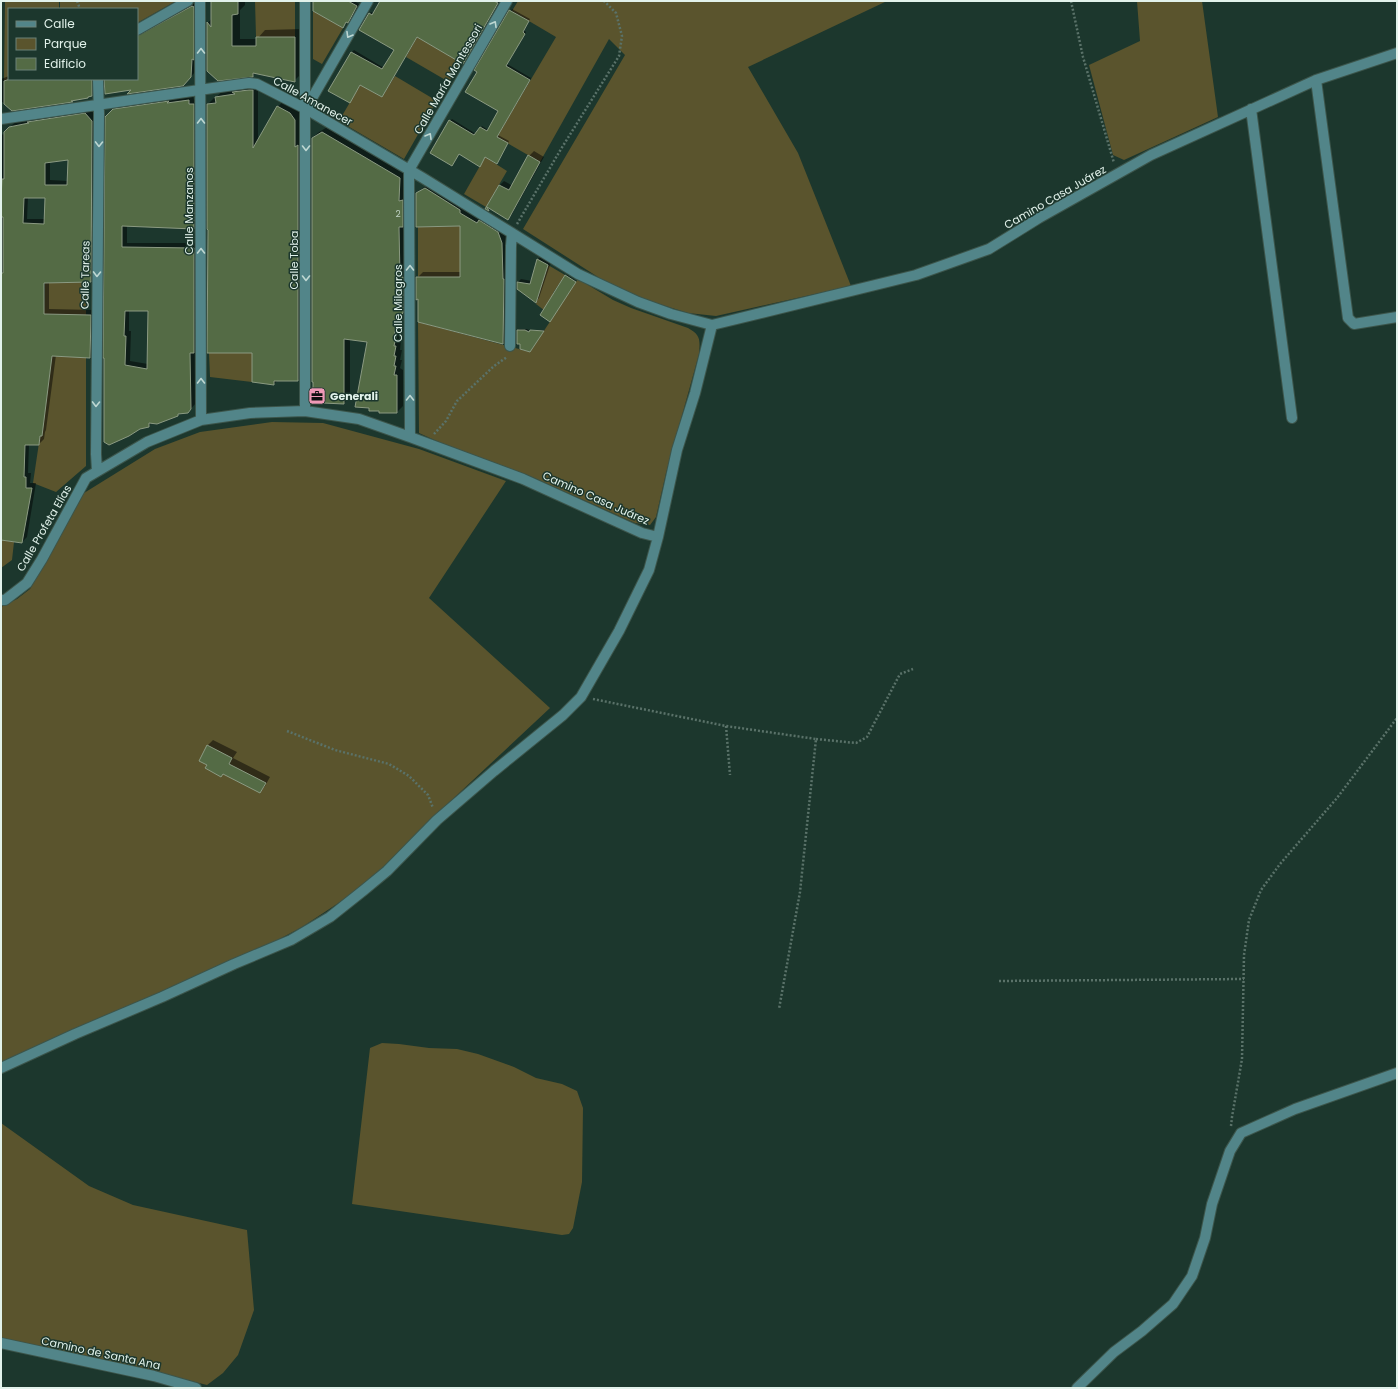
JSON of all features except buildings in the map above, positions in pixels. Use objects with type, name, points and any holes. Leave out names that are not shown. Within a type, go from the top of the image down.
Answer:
[{"type":"street","points":[[138,29],[188,1]]},
{"type":"street","name":"Calle Manzanos","points":[[200,1],[201,420]]},
{"type":"street","name":"Calle Toba","points":[[305,1],[305,411]]},
{"type":"street","points":[[306,109],[368,1]]},
{"type":"street","name":"Calle María Montessori","points":[[410,170],[507,1]]},
{"type":"street","name":"Camino Casa Juárez","points":[[578,274],[638,302],[671,314],[712,325],[916,275],[989,249],[1039,218],[1151,155],[1316,80],[1397,53]]},
{"type":"street","name":"Calle Tareas","points":[[97,471],[98,80]]},
{"type":"street","points":[[1316,80],[1348,318],[1354,324],[1397,317]]},
{"type":"street","name":"Calle Amanecer","points":[[1,119],[250,83],[257,84],[306,109],[410,170],[578,274]]},
{"type":"street","points":[[1251,109],[1292,418]]},
{"type":"street","name":"Calle Milagros","points":[[410,170],[410,436]]},
{"type":"street","points":[[510,346],[512,233]]},
{"type":"street","name":"Camino Casa Juárez","points":[[86,478],[147,442],[201,420],[250,413],[305,411],[359,419],[410,436],[523,479],[642,533],[658,537],[677,450],[695,393],[712,325]]},
{"type":"street","name":"Calle Profeta Elías","points":[[1,600],[5,600],[27,583],[42,559],[86,478]]},
{"type":"street","points":[[1,1068],[75,1034],[291,940],[330,917],[364,890],[387,871],[437,820],[563,715],[581,697],[619,631],[649,570],[658,537]]},
{"type":"street","points":[[1077,1388],[1114,1352],[1142,1331],[1173,1304],[1192,1276],[1205,1238],[1212,1204],[1230,1151],[1241,1133],[1295,1109],[1397,1073]]},
{"type":"street","name":"Camino de Santa Ana","points":[[1,1343],[154,1376],[196,1388]]},
{"type":"path","points":[[512,233],[618,56],[622,36],[616,13],[604,1]]},
{"type":"path","points":[[1071,1],[1083,57],[1117,175]]},
{"type":"path","points":[[410,436],[435,434],[446,421],[457,402],[494,366],[514,351],[510,346]]},
{"type":"path","points":[[581,697],[726,726],[816,739],[856,743],[868,737],[900,674],[913,669]]},
{"type":"path","points":[[1231,1130],[1242,1059],[1244,956],[1249,920],[1261,890],[1280,864],[1337,798],[1397,718]]},
{"type":"path","points":[[726,726],[730,775]]},
{"type":"path","points":[[288,731],[335,750],[389,764],[409,776],[428,794],[437,820]]},
{"type":"path","points":[[779,1009],[800,892],[816,739]]},
{"type":"path","points":[[998,981],[1244,979]]},
{"type":"green space","points":[[5,1],[59,1],[59,8],[8,8],[8,80],[4,81]]},
{"type":"green space","points":[[60,1],[176,1],[138,22],[138,8],[60,8]]},
{"type":"green space","points":[[255,1],[295,1],[295,37],[256,37]]},
{"type":"green space","points":[[518,1],[887,1],[748,67],[798,153],[851,286],[716,316],[688,313],[637,297],[612,286],[523,229],[625,55],[609,39],[540,162],[497,137],[556,37],[512,11]]},
{"type":"green space","points":[[1137,1],[1202,1],[1218,117],[1124,160],[1113,155],[1089,65],[1140,41]]},
{"type":"green space","points":[[313,11],[343,28],[322,64],[313,59]]},
{"type":"green space","points":[[417,37],[460,62],[449,82],[406,57]]},
{"type":"green space","points":[[395,76],[437,101],[404,159],[339,121],[360,85],[382,97]]},
{"type":"green space","points":[[485,157],[507,171],[486,207],[464,194]]},
{"type":"green space","points":[[460,226],[460,277],[418,277],[418,227]]},
{"type":"green space","points":[[548,265],[565,275],[553,293],[564,300],[578,279],[613,300],[688,328],[699,338],[699,354],[666,473],[656,517],[650,525],[635,523],[532,477],[441,443],[419,433],[418,322],[530,352],[553,317],[536,304]]},
{"type":"green space","points":[[86,282],[86,315],[44,314],[45,283]]},
{"type":"green space","points":[[209,353],[252,353],[252,382],[210,377]]},
{"type":"green space","points":[[52,356],[86,357],[86,466],[56,492],[33,483],[40,436],[42,436]]},
{"type":"green space","points":[[272,422],[323,423],[419,449],[506,481],[429,598],[550,708],[441,810],[379,872],[346,898],[302,927],[253,953],[1,1065],[1,607],[17,599],[30,589],[84,493],[155,449],[200,432]]},
{"type":"green space","points":[[1,540],[14,542],[12,560],[1,568]]},
{"type":"green space","points":[[382,1043],[429,1048],[457,1049],[478,1054],[514,1067],[536,1078],[562,1084],[577,1091],[583,1108],[582,1182],[573,1228],[569,1234],[562,1235],[352,1204],[370,1048]]},
{"type":"green space","points":[[1,1123],[89,1186],[133,1205],[247,1230],[254,1310],[238,1355],[223,1373],[207,1385],[167,1375],[1,1340]]},
{"type":"place","name":"Generali","points":[[317,396]]}]
